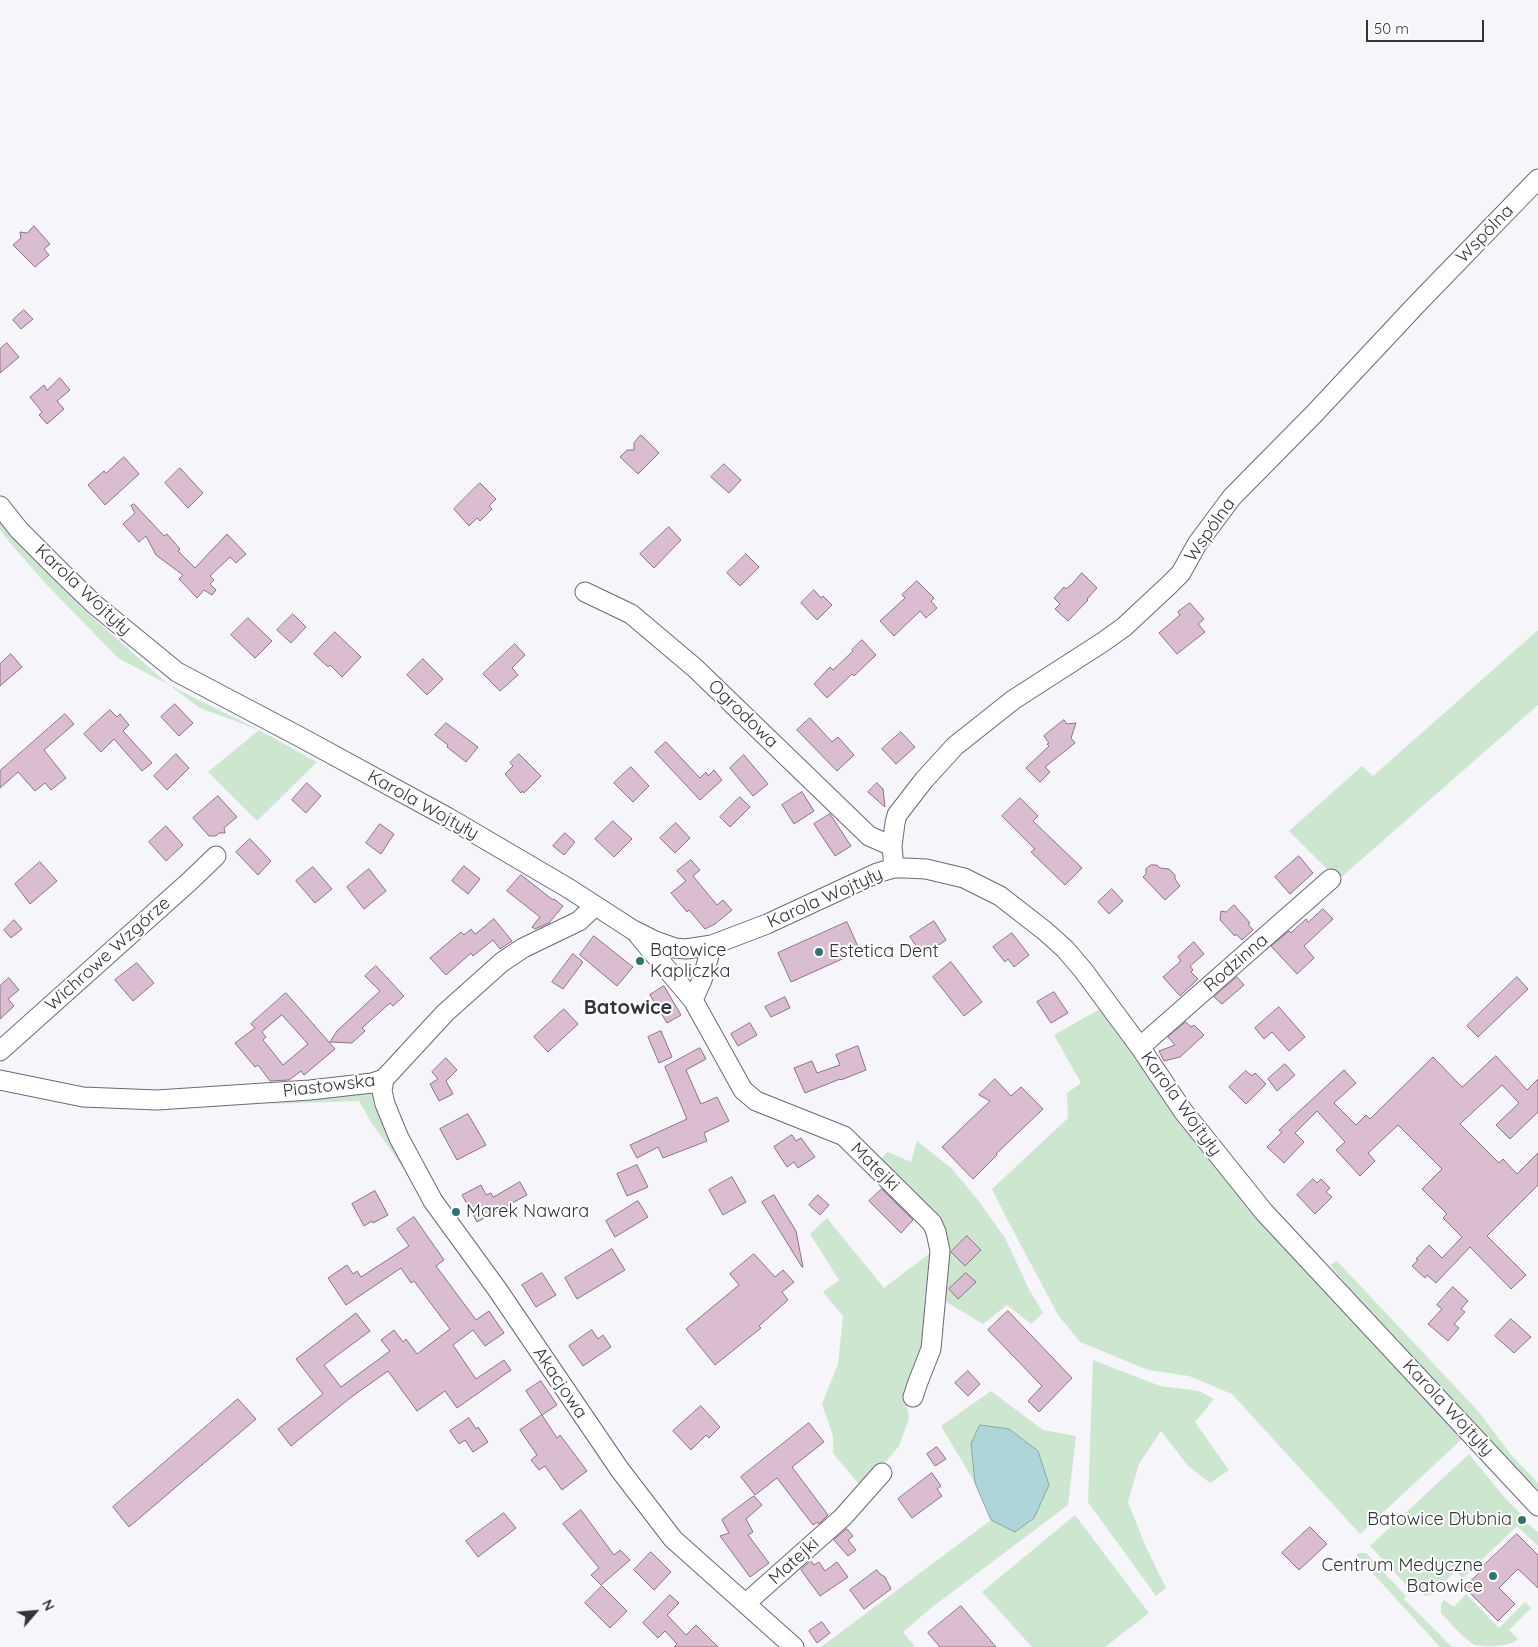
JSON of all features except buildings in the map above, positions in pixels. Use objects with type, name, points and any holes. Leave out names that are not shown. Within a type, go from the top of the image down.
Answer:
[{"type":"street","name":"Wspólna","points":[[894,868],[892,846],[897,816],[924,780],[955,746],[1013,700],[1117,632],[1169,585],[1181,573],[1197,544],[1232,497],[1314,414],[1538,179]]},
{"type":"street","name":"Karola Wojtyły","points":[[0,506],[35,547],[88,598],[177,672],[447,817],[655,941],[675,948],[698,948],[712,945],[766,924],[877,873],[894,868],[926,869],[964,878],[1000,896],[1065,949],[1083,970],[1140,1047],[1183,1111],[1264,1212],[1538,1506]]},
{"type":"street","name":"Ogrodowa","points":[[585,592],[631,614],[695,668],[869,836],[892,846]]},
{"type":"street","name":"Wichrowe Wzgórze","points":[[0,1051],[216,856]]},
{"type":"street","name":"Rodzinna","points":[[1140,1047],[1331,879]]},
{"type":"street","name":"Piastowska","points":[[0,1080],[83,1097],[157,1100],[310,1090],[372,1083],[384,1079],[445,1013],[502,962],[524,948],[579,921],[595,906]]},
{"type":"street","name":"Matejki","points":[[634,930],[693,1000],[743,1090],[756,1102],[844,1136],[932,1223],[940,1251],[931,1349],[913,1397]]},
{"type":"street","points":[[693,1000],[702,980],[712,945]]},
{"type":"street","name":"Akacjowa","points":[[384,1079],[382,1091],[385,1104],[399,1138],[433,1201],[620,1470],[668,1534],[794,1647]]},
{"type":"street","name":"Matejki","points":[[746,1603],[843,1517],[882,1473]]},
{"type":"green space","points":[[0,521],[18,544],[81,607],[169,685],[118,658],[47,585],[11,544],[0,530]]},
{"type":"green space","points":[[1538,630],[1538,705],[1338,880],[1289,831],[1362,766],[1373,776]]},
{"type":"green space","points":[[169,685],[259,730],[200,708]]},
{"type":"green space","points":[[259,730],[317,762],[257,821],[208,772]]},
{"type":"green space","points":[[1105,1006],[1462,1439],[1360,1534],[1232,1394],[1189,1376],[1148,1370],[1080,1342],[1058,1315],[992,1189],[1068,1118],[1067,1093],[1081,1083],[1054,1035]]},
{"type":"green space","points":[[376,1088],[374,1105],[425,1199],[371,1122],[359,1101],[269,1104]]},
{"type":"green space","points":[[917,1141],[951,1168],[978,1200],[1005,1238],[1029,1289],[1043,1313],[1031,1324],[1007,1305],[983,1324],[948,1303],[943,1297],[946,1244],[877,1162],[888,1152],[911,1162]]},
{"type":"green space","points":[[827,1218],[884,1288],[934,1250],[927,1348],[906,1400],[909,1419],[899,1446],[863,1489],[833,1453],[833,1436],[822,1404],[838,1364],[843,1316],[823,1292],[839,1280],[810,1234]]},
{"type":"green space","points":[[1337,1261],[1478,1411],[1512,1456],[1538,1483],[1538,1489],[1522,1475],[1368,1311],[1330,1265]]},
{"type":"green space","points":[[1093,1360],[1160,1386],[1199,1391],[1214,1399],[1195,1422],[1229,1470],[1210,1483],[1188,1466],[1161,1431],[1139,1464],[1128,1502],[1145,1545],[1166,1588],[1156,1596],[1088,1502]]},
{"type":"green space","points":[[991,1391],[1043,1430],[1076,1436],[1068,1505],[931,1608],[903,1632],[915,1647],[821,1647],[991,1520],[1015,1531],[971,1444],[975,1483],[941,1426]]},
{"type":"green space","points":[[1469,1454],[1505,1498],[1521,1514],[1520,1518],[1538,1532],[1538,1546],[1517,1526],[1463,1578],[1455,1571],[1433,1594],[1425,1596],[1415,1588],[1411,1590],[1370,1546]]},
{"type":"green space","points":[[1075,1515],[1149,1613],[1105,1647],[1032,1647],[982,1592]]},
{"type":"green space","points":[[1366,1553],[1406,1596],[1404,1599],[1452,1647],[1440,1647],[1356,1555]]},
{"type":"green space","points":[[1466,1594],[1499,1628],[1525,1602],[1531,1608],[1509,1630],[1517,1640],[1502,1645],[1480,1646],[1471,1643],[1462,1635],[1441,1613],[1441,1604],[1444,1600],[1454,1607]]},
{"type":"water","points":[[980,1425],[1009,1429],[1038,1451],[1049,1485],[1034,1518],[1015,1532],[991,1520],[975,1483],[971,1444]]},
{"type":"place","name":"Estetica Dent","points":[[819,952]]},
{"type":"place","name":"Batowice Kapliczka","points":[[640,961]]},
{"type":"place","name":"Marek Nawara","points":[[456,1212]]},
{"type":"place","name":"Batowice Dłubnia","points":[[1522,1520]]},
{"type":"place","name":"Centrum Medyczne Batowice","points":[[1493,1576]]},
{"type":"district","name":"Batowice","points":[[628,1008]]}]
